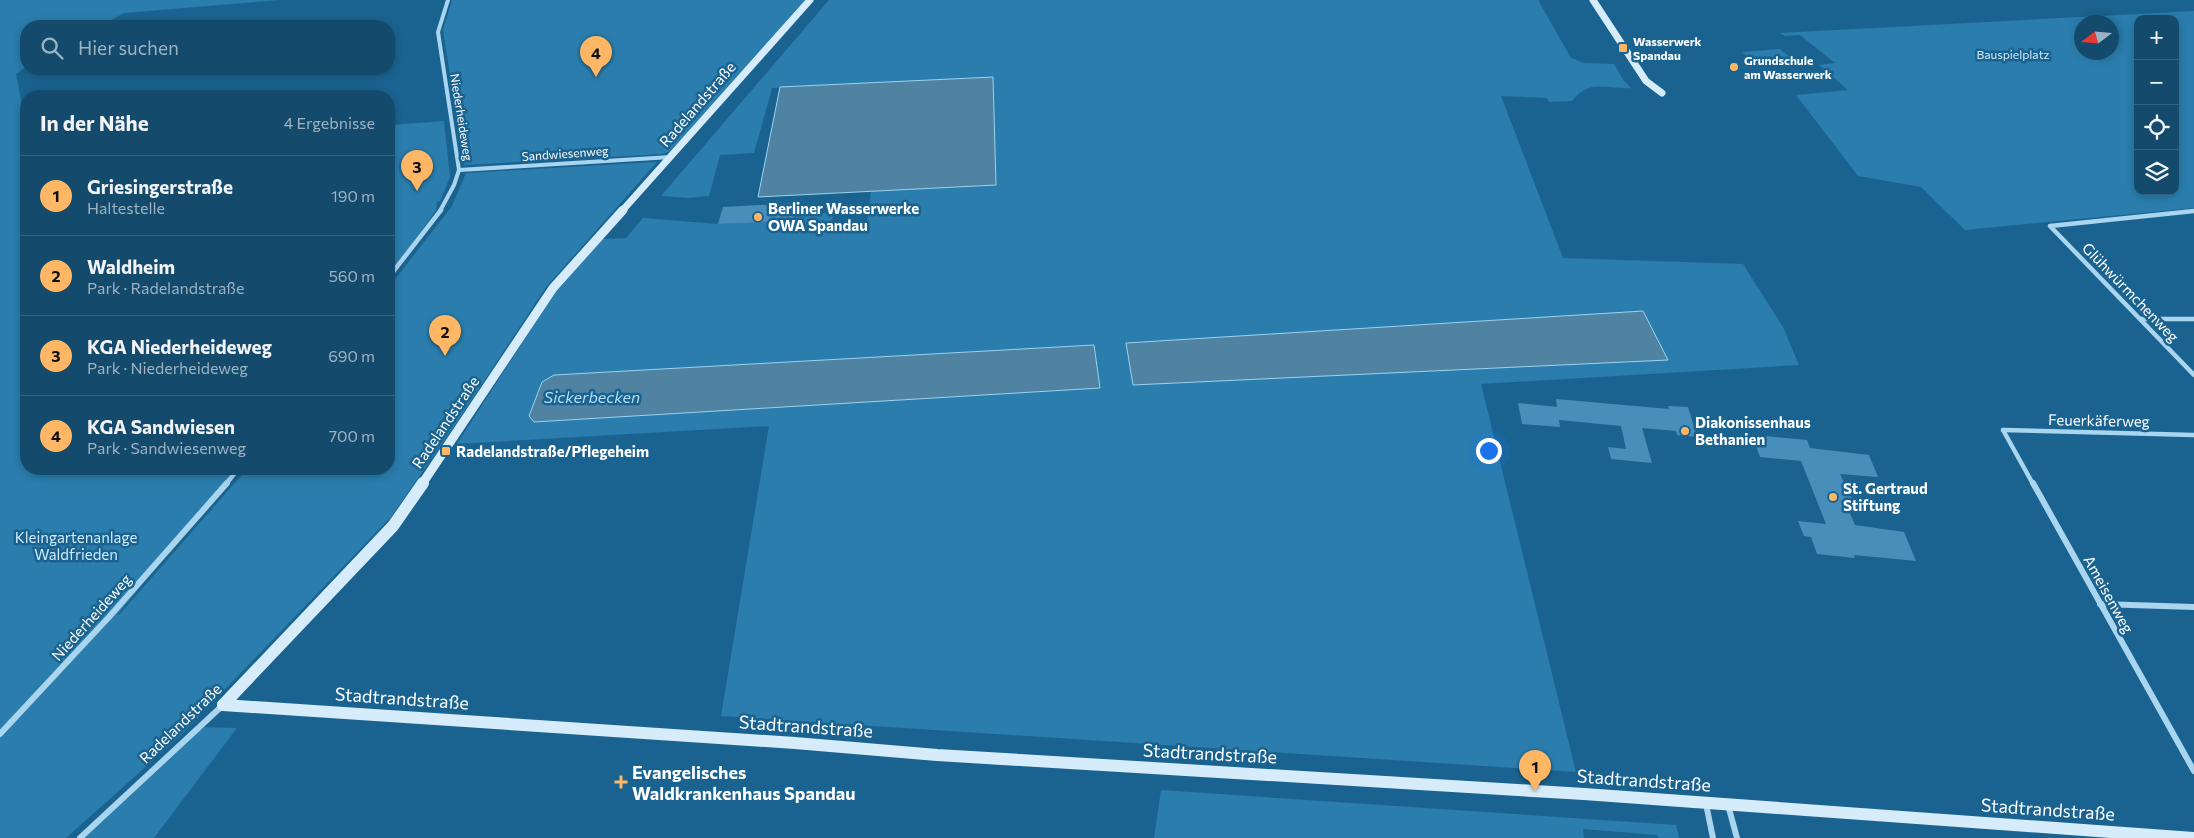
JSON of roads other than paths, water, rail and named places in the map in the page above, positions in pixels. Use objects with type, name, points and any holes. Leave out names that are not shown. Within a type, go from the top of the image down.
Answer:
[{"type":"street","name":"Niederheideweg","points":[[395,268],[444,206],[455,188],[460,170],[438,32],[448,0]]},
{"type":"street","name":"Radelandstraße","points":[[80,838],[223,705],[393,526],[452,442],[553,288],[672,157],[810,0]]},
{"type":"street","points":[[1593,0],[1646,82],[1662,93]]},
{"type":"street","name":"Sandwiesenweg","points":[[460,170],[672,157]]},
{"type":"street","name":"Glühwürmchenweg","points":[[2194,211],[2050,226],[2194,375]]},
{"type":"street","points":[[2140,319],[2194,319]]},
{"type":"street","name":"Feuerkäferweg","points":[[2003,430],[2194,434]]},
{"type":"street","name":"Ameisenweg","points":[[2003,430],[2194,771]]},
{"type":"street","name":"Niederheideweg","points":[[0,734],[121,603],[209,505],[233,475]]},
{"type":"street","points":[[2100,604],[2194,608]]},
{"type":"street","name":"Stadtrandstraße","points":[[223,705],[795,743],[944,756],[1574,794],[2194,838]]},
{"type":"street","points":[[1706,804],[1713,838]]},
{"type":"street","points":[[1728,805],[1737,838]]},
{"type":"water","points":[[993,77],[996,185],[758,197],[780,87]]},
{"type":"water","points":[[1643,311],[1668,360],[1133,385],[1126,343]]},
{"type":"water","name":"Sickerbecken","points":[[1094,345],[1100,388],[534,422],[529,416],[542,382],[554,375]]},
{"type":"place","name":"Wasserwerk Spandau","points":[[1623,48]]},
{"type":"place","name":"Grundschule am Wasserwerk","points":[[1734,67]]},
{"type":"place","name":"KGA Sandwiesen","points":[[596,77]]},
{"type":"place","name":"KGA Niederheideweg","points":[[417,191]]},
{"type":"place","name":"Berliner Wasserwerke OWA Spandau","points":[[758,217]]},
{"type":"place","name":"Waldheim","points":[[445,356]]},
{"type":"place","name":"Diakonissenhaus Bethanien","points":[[1685,431]]},
{"type":"place","name":"Radelandstraße/Pflegeheim","points":[[446,451]]},
{"type":"place","name":"St. Gertraud Stiftung","points":[[1833,497]]},
{"type":"place","name":"Evangelisches Waldkrankenhaus Spandau","points":[[621,782]]},
{"type":"place","name":"Griesingerstraße","points":[[1535,791]]},
{"type":"park label","name":"Bauspielplatz","points":[[2013,54]]},
{"type":"park label","name":"Kleingartenanlage Waldfrieden","points":[[76,546]]}]
